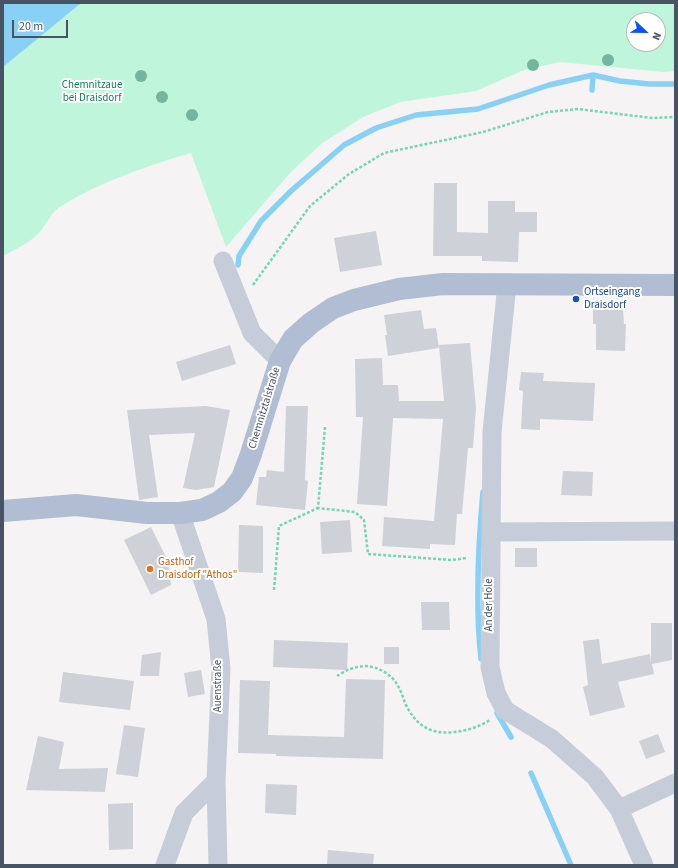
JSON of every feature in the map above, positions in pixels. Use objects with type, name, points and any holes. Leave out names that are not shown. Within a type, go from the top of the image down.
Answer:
[{"type":"main road","name":"Chemnitztalstraße","points":[[3,511],[76,505],[147,513],[180,513],[202,510],[219,502],[232,492],[242,478],[280,361],[293,339],[311,322],[333,308],[354,300],[399,289],[443,284],[675,285]]},
{"type":"street","points":[[223,261],[252,333],[280,361]]},
{"type":"street","name":"An der Hole","points":[[506,284],[492,432],[490,667],[496,693],[505,710],[552,739],[595,778],[620,809],[644,865]]},
{"type":"street","name":"Auenstraße","points":[[180,513],[216,619],[221,669],[216,781],[218,865]]},
{"type":"street","points":[[491,532],[675,530]]},
{"type":"street","points":[[165,865],[184,813],[216,781]]},
{"type":"street","points":[[620,809],[675,783]]},
{"type":"path","points":[[240,303],[310,206],[349,174],[384,153],[483,132],[548,112],[578,109],[652,118],[675,117]]},
{"type":"path","points":[[318,508],[325,427]]},
{"type":"path","points":[[274,590],[278,526],[318,508],[355,512],[364,520],[368,554],[452,560],[466,558]]},
{"type":"path","points":[[337,676],[354,667],[368,666],[381,669],[396,682],[411,715],[430,731],[444,733],[462,732],[483,725],[494,718]]},
{"type":"green space","name":"Chemnitzaue bei Draisdorf","points":[[3,3],[675,3],[675,71],[664,72],[560,62],[524,70],[476,91],[400,102],[363,117],[321,144],[290,173],[226,247],[191,153],[125,175],[77,197],[55,211],[36,236],[22,246],[3,256]]},
{"type":"water","points":[[3,3],[81,3],[3,67]]},
{"type":"building","points":[[434,183],[457,183],[457,232],[488,233],[488,201],[515,201],[515,212],[537,212],[537,232],[519,232],[518,262],[482,261],[482,256],[433,256]]},
{"type":"building","points":[[376,231],[382,265],[340,272],[334,238]]},
{"type":"building","points":[[593,309],[623,309],[624,324],[626,324],[625,351],[596,350],[596,324],[593,324]]},
{"type":"building","points":[[421,310],[424,329],[436,328],[439,348],[388,356],[384,315]]},
{"type":"building","points":[[470,343],[476,408],[473,448],[468,448],[462,514],[457,514],[455,545],[430,544],[430,549],[382,546],[384,517],[434,521],[443,419],[393,418],[387,506],[357,504],[363,417],[356,417],[355,359],[382,358],[383,385],[398,385],[399,401],[444,401],[439,345]]},
{"type":"building","points":[[230,345],[236,364],[182,381],[176,362]]},
{"type":"building","points":[[521,372],[544,373],[543,381],[595,383],[593,421],[540,419],[540,430],[521,429],[523,391],[519,390]]},
{"type":"building","points":[[206,406],[230,410],[214,487],[196,490],[183,488],[195,433],[149,435],[158,497],[139,500],[127,410]]},
{"type":"building","points":[[286,406],[308,406],[305,480],[308,481],[305,510],[256,505],[259,477],[266,477],[267,470],[284,472]]},
{"type":"building","points":[[563,471],[593,472],[592,496],[561,495]]},
{"type":"building","points":[[350,520],[352,552],[322,554],[320,522]]},
{"type":"building","points":[[239,525],[263,526],[263,573],[238,572]]},
{"type":"building","points":[[151,527],[168,561],[171,585],[151,595],[124,540]]},
{"type":"building","points":[[515,548],[537,548],[537,567],[515,567]]},
{"type":"building","points":[[421,602],[449,602],[450,630],[422,630]]},
{"type":"building","points":[[651,623],[672,623],[672,660],[652,664],[654,674],[618,682],[625,707],[590,716],[583,687],[588,685],[583,641],[599,639],[602,664],[650,654],[651,663]]},
{"type":"building","points":[[274,640],[348,643],[347,670],[273,667]]},
{"type":"building","points":[[384,647],[399,647],[399,664],[384,664]]},
{"type":"building","points":[[161,652],[159,676],[140,676],[142,655]]},
{"type":"building","points":[[201,670],[205,694],[188,697],[184,673]]},
{"type":"building","points":[[63,672],[134,681],[130,710],[59,702]]},
{"type":"building","points":[[346,679],[385,680],[383,759],[276,756],[276,754],[238,753],[240,680],[270,681],[268,735],[344,737]]},
{"type":"building","points":[[124,725],[145,728],[138,777],[116,774]]},
{"type":"building","points":[[658,734],[665,752],[646,759],[639,741]]},
{"type":"building","points":[[38,736],[64,742],[59,769],[108,768],[105,792],[26,790]]},
{"type":"building","points":[[266,784],[297,785],[296,815],[265,813]]},
{"type":"building","points":[[133,803],[133,849],[109,850],[108,804]]},
{"type":"building","points":[[328,850],[374,854],[373,865],[327,865]]},
{"type":"waterway","points":[[592,90],[593,75]]},
{"type":"waterway","points":[[238,265],[239,256],[261,221],[291,191],[344,145],[376,128],[416,115],[478,109],[549,85],[593,75],[620,81],[649,84],[675,84]]},
{"type":"waterway","points":[[481,659],[478,617],[478,576],[483,492]]},
{"type":"waterway","points":[[497,713],[511,737]]},
{"type":"waterway","points":[[531,773],[571,865]]},
{"type":"place","name":"Ortseingang Draisdorf","points":[[576,299]]},
{"type":"place","name":"Gasthof Draisdorf \"Athos\"","points":[[150,569]]}]
